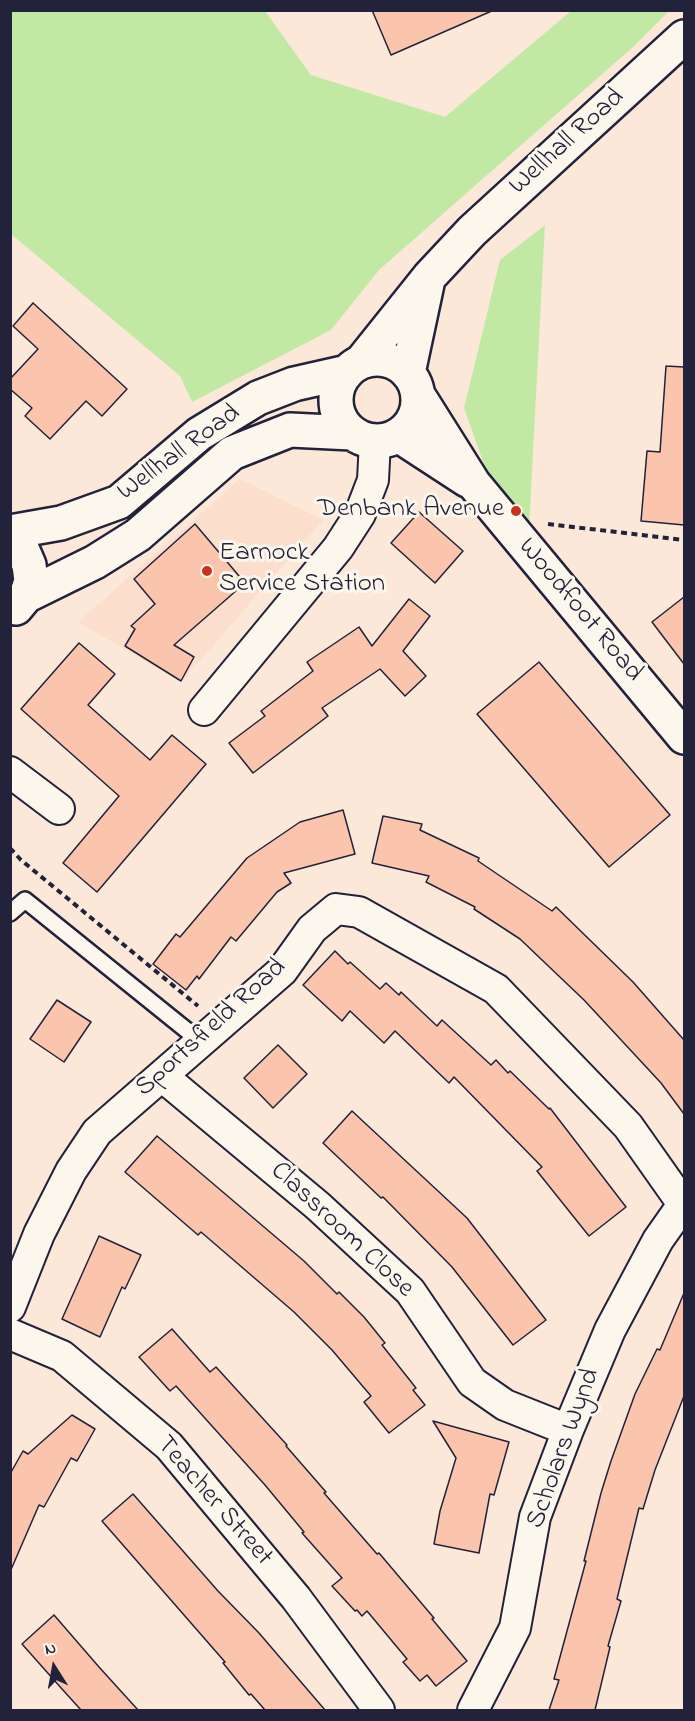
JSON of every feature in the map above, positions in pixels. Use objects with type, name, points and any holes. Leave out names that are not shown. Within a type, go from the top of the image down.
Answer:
[{"type":"street","name":"Wellhall Road","points":[[10,532],[61,523],[119,502],[199,434],[258,398],[294,384],[354,367],[472,231],[684,37]]},
{"type":"street","name":"Wellhall Road","points":[[413,384],[429,278]]},
{"type":"street","points":[[378,359],[394,363],[413,384],[418,407],[408,428],[375,436],[341,420],[336,404],[338,387],[354,367],[378,359]]},
{"type":"street","name":"Woodfoot Road","points":[[413,384],[474,484],[684,737]]},
{"type":"street","name":"Wellhall Road","points":[[18,604],[95,562],[138,535],[232,453],[290,430],[375,436]]},
{"type":"street","points":[[204,710],[338,548],[360,514],[373,480],[375,436]]},
{"type":"street","name":"Woodfoot Road","points":[[375,436],[474,484]]},
{"type":"street","points":[[10,540],[22,551],[29,565],[31,581],[18,604]]},
{"type":"street","points":[[10,772],[59,809]]},
{"type":"street","name":"Sportsfield Road","points":[[10,1307],[39,1234],[71,1171],[97,1132],[282,971],[312,929],[336,909],[359,912],[496,990],[628,1126],[684,1204]]},
{"type":"street","name":"Classroom Close","points":[[162,1076],[318,1206],[410,1291],[472,1382],[505,1405],[568,1430]]},
{"type":"street","name":"Scholars Wynd","points":[[476,1710],[515,1628],[535,1518],[568,1430],[610,1330],[658,1240],[684,1204]]},
{"type":"street","name":"Teacher Street","points":[[10,1334],[62,1356],[169,1446],[296,1598],[379,1710]]},
{"type":"lane","points":[[10,913],[25,900],[210,1033]]},
{"type":"path","points":[[503,519],[684,540]]},
{"type":"path","points":[[10,848],[210,1033]]},
{"type":"shaded area","name":"Earnock Service Station","points":[[240,479],[323,520],[181,682],[78,622]]},
{"type":"green space","points":[[11,10],[265,11],[311,75],[445,117],[571,11],[669,11],[633,47],[379,270],[331,330],[192,402],[180,376],[11,234]]},
{"type":"green space","points":[[545,225],[529,529],[490,481],[464,408],[500,260]]},
{"type":"building","points":[[372,10],[494,10],[391,55]]},
{"type":"building","points":[[33,303],[127,389],[102,416],[86,401],[50,439],[25,416],[32,408],[10,389],[10,379],[38,349],[13,326]]},
{"type":"building","points":[[666,366],[684,367],[684,525],[641,521],[647,451],[660,452]]},
{"type":"building","points":[[419,512],[463,551],[435,583],[391,543]]},
{"type":"building","points":[[195,524],[245,583],[174,645],[194,657],[181,681],[125,646],[135,629],[131,626],[155,604],[134,579]]},
{"type":"building","points":[[684,597],[684,664],[652,622]]},
{"type":"building","points":[[409,599],[430,616],[403,651],[426,676],[405,696],[380,669],[322,708],[328,716],[253,773],[229,743],[265,716],[261,711],[313,671],[307,662],[359,627],[372,646]]},
{"type":"building","points":[[79,643],[115,674],[88,705],[150,760],[172,735],[206,764],[97,892],[63,863],[119,796],[21,709]]},
{"type":"building","points":[[539,662],[670,815],[609,867],[477,714]]},
{"type":"building","points":[[343,810],[355,854],[284,873],[291,883],[277,892],[236,941],[231,937],[199,979],[197,976],[186,990],[153,964],[176,934],[180,937],[247,858],[300,822]]},
{"type":"building","points":[[383,816],[422,824],[420,830],[479,858],[478,861],[552,911],[556,907],[633,982],[684,1040],[684,1114],[661,1083],[584,1000],[520,939],[474,909],[475,907],[426,882],[429,876],[372,863]]},
{"type":"building","points":[[335,951],[380,989],[386,983],[399,995],[401,992],[437,1026],[442,1020],[491,1065],[496,1060],[508,1073],[510,1071],[550,1108],[626,1207],[589,1236],[537,1171],[542,1167],[454,1077],[449,1083],[395,1031],[384,1043],[350,1011],[342,1021],[303,985]]},
{"type":"building","points":[[57,1000],[91,1022],[64,1062],[30,1039]]},
{"type":"building","points":[[278,1045],[307,1074],[273,1108],[244,1078]]},
{"type":"building","points":[[352,1111],[467,1218],[546,1320],[513,1345],[452,1267],[383,1197],[381,1198],[323,1143]]},
{"type":"building","points":[[157,1136],[304,1261],[364,1317],[385,1343],[382,1345],[416,1388],[413,1390],[425,1405],[389,1433],[364,1402],[371,1396],[332,1350],[294,1312],[201,1232],[198,1235],[125,1172]]},
{"type":"building","points":[[99,1236],[141,1255],[125,1289],[122,1287],[100,1337],[62,1319]]},
{"type":"building","points":[[684,1293],[684,1396],[655,1470],[643,1509],[639,1508],[617,1599],[621,1601],[608,1646],[610,1647],[595,1710],[549,1710],[559,1680],[554,1679],[611,1461],[635,1394],[657,1349],[660,1350]]},
{"type":"building","points":[[172,1329],[210,1372],[216,1367],[287,1445],[326,1492],[324,1493],[377,1554],[379,1553],[467,1661],[436,1686],[427,1675],[420,1681],[403,1662],[407,1659],[367,1611],[362,1616],[357,1610],[355,1611],[332,1586],[342,1578],[302,1533],[304,1532],[265,1485],[176,1386],[170,1391],[139,1357]]},
{"type":"building","points":[[72,1415],[95,1429],[77,1461],[71,1458],[44,1507],[39,1505],[10,1572],[10,1474],[23,1451],[28,1454]]},
{"type":"building","points":[[433,1421],[509,1442],[494,1495],[490,1494],[479,1553],[434,1544],[440,1511],[456,1458]]},
{"type":"building","points":[[133,1494],[218,1591],[259,1633],[325,1710],[265,1710],[251,1694],[249,1695],[223,1663],[225,1662],[102,1521]]},
{"type":"building","points":[[54,1615],[138,1710],[81,1710],[22,1644]]},
{"type":"place","name":"Denbank Avenue","points":[[516,511]]},
{"type":"place","name":"Earnock Service Station","points":[[207,571]]}]
